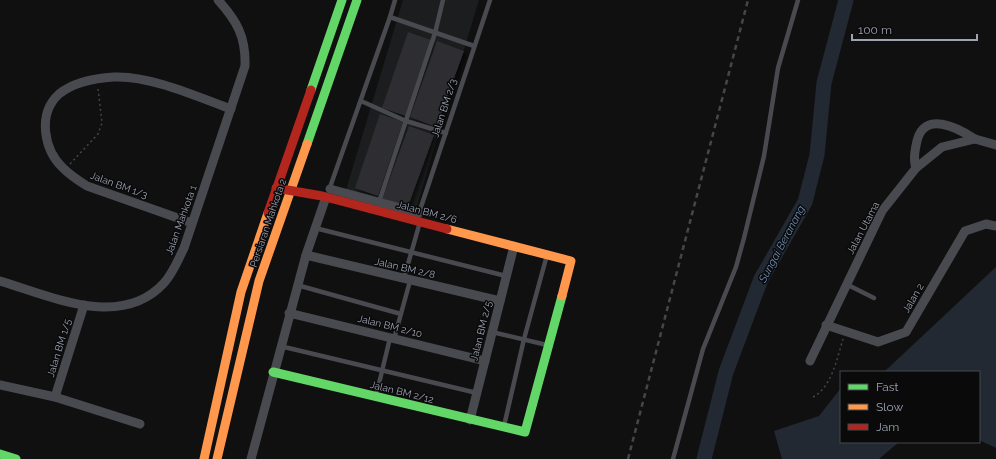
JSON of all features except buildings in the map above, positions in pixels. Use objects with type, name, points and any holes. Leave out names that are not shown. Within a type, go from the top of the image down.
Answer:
[{"type":"main road","name":"Persiaran Mahkota 2","points":[[204,459],[241,292],[342,0]]},
{"type":"main road","name":"Persiaran Mahkota 2","points":[[217,459],[259,282],[357,0]]},
{"type":"main road","name":"Jalan BM 2/6","points":[[276,188],[291,192],[328,193],[571,261],[549,345]]},
{"type":"main road","name":"Jalan BM 2/12","points":[[273,372],[525,432],[549,345]]},
{"type":"main road","points":[[0,454],[16,459]]},
{"type":"street","name":"Jalan Mahkota 1","points":[[0,281],[84,305],[111,308],[129,305],[155,292],[165,282],[175,268],[192,223],[244,66],[245,49],[241,33],[233,18],[218,0]]},
{"type":"street","name":"Jalan BM 1/3","points":[[192,223],[87,186],[65,170],[47,144],[45,132],[49,111],[59,95],[83,82],[97,78],[115,77],[143,80],[231,108]]},
{"type":"street","points":[[916,168],[915,148],[919,133],[924,126],[932,124],[948,124],[975,139]]},
{"type":"street","name":"Jalan Utama","points":[[810,362],[826,325],[882,211],[916,168],[942,147],[975,139],[996,145]]},
{"type":"street","points":[[251,459],[297,285],[328,193],[379,202],[418,219]]},
{"type":"street","name":"Jalan 2","points":[[826,325],[878,342],[906,332],[965,231],[986,224],[996,226]]},
{"type":"street","name":"Jalan BM 2/5","points":[[470,420],[514,246]]},
{"type":"street","name":"Jalan BM 2/8","points":[[306,256],[500,301]]},
{"type":"street","name":"Jalan BM 1/5","points":[[55,397],[84,305]]},
{"type":"street","name":"Jalan BM 2/10","points":[[289,313],[485,361]]},
{"type":"street","points":[[0,385],[55,397],[140,424]]},
{"type":"lane","points":[[328,193],[395,0]]},
{"type":"lane","points":[[379,202],[435,33],[443,0]]},
{"type":"lane","name":"Jalan BM 2/3","points":[[376,397],[382,370],[400,314],[418,219],[490,0]]},
{"type":"lane","points":[[673,459],[703,350],[736,266],[744,238],[764,156],[778,68],[798,0]]},
{"type":"lane","points":[[390,17],[474,46]]},
{"type":"lane","points":[[361,101],[406,121],[446,133]]},
{"type":"lane","points":[[316,228],[506,276]]},
{"type":"lane","points":[[504,428],[524,340],[547,255]]},
{"type":"lane","points":[[846,284],[874,298]]},
{"type":"lane","points":[[297,285],[400,314]]},
{"type":"lane","points":[[492,332],[549,345]]},
{"type":"lane","points":[[280,346],[477,393]]},
{"type":"path","points":[[65,170],[98,134],[102,123],[97,78]]},
{"type":"path","points":[[813,397],[819,394],[830,379],[845,331]]},
{"type":"shaded area","points":[[403,0],[479,0],[415,212],[346,190]]},
{"type":"shaded area","points":[[996,267],[996,448],[980,440],[980,371],[885,371]]},
{"type":"shaded area","points":[[840,389],[840,443],[898,443],[879,459],[782,459],[774,431],[819,416]]},
{"type":"waterway","name":"Sungai Beranang","points":[[704,459],[726,372],[761,279],[805,202],[817,155],[824,83],[846,0]]},
{"type":"railway","points":[[628,459],[748,0]]},
{"type":"traffic: fast","points":[[311,90],[342,0]]},
{"type":"traffic: fast","points":[[307,144],[357,0]]},
{"type":"traffic: fast","points":[[273,372],[525,432],[562,296]]},
{"type":"traffic: fast","points":[[0,454],[16,459]]},
{"type":"traffic: slow","points":[[217,459],[259,281],[307,144]]},
{"type":"traffic: slow","points":[[204,459],[241,292],[268,213]]},
{"type":"traffic: slow","points":[[447,229],[571,261],[562,296]]},
{"type":"traffic: jam","points":[[268,213],[311,90]]},
{"type":"traffic: jam","points":[[276,188],[322,196],[447,229]]}]
